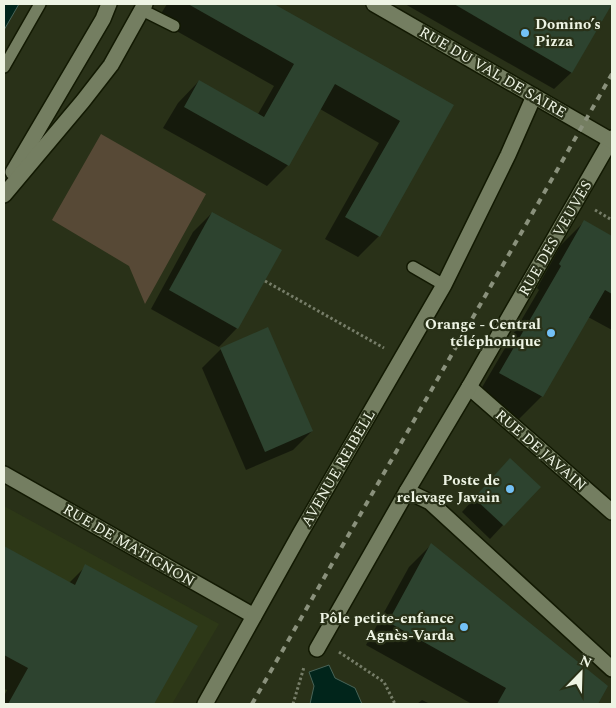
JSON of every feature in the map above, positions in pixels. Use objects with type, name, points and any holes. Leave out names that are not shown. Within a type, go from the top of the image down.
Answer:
[{"type":"street","points":[[4,188],[109,4]]},
{"type":"street","name":"RUE DU VAL DE SAIRE","points":[[374,4],[612,140]]},
{"type":"street","points":[[4,195],[111,65],[143,7]]},
{"type":"street","name":"AVENUE REIBELL","points":[[205,704],[444,286],[508,155],[534,96]]},
{"type":"street","name":"RUE DES VEUVES","points":[[320,645],[407,491],[612,140]]},
{"type":"street","name":"RUE DE JAVAIN","points":[[469,387],[612,512]]},
{"type":"street","name":"RUE DE MATIGNON","points":[[4,474],[254,616]]},
{"type":"street","points":[[407,491],[430,502],[612,669]]},
{"type":"lane","points":[[4,67],[40,4]]},
{"type":"lane","points":[[143,7],[174,26]]},
{"type":"lane","points":[[413,267],[444,286]]},
{"type":"path","points":[[265,281],[402,358]]},
{"type":"path","points":[[293,704],[302,670],[320,645],[384,682],[396,704]]},
{"type":"shaded area","points":[[4,4],[19,4],[4,30]]},
{"type":"shaded area","points":[[101,134],[206,194],[145,304],[129,266],[52,220]]},
{"type":"shaded area","points":[[4,506],[219,624],[172,704],[4,704]]},
{"type":"shaded area","points":[[329,665],[335,678],[355,688],[362,704],[310,704],[314,686],[309,672]]},
{"type":"building","points":[[188,4],[274,4],[454,105],[380,237],[345,217],[400,121],[335,84],[289,166],[184,107],[199,80],[264,117],[294,64]]},
{"type":"building","points":[[454,4],[612,4],[572,73]]},
{"type":"building","points":[[212,212],[282,250],[238,329],[169,290]]},
{"type":"building","name":"Orange - Central téléphonique","points":[[584,220],[612,236],[612,294],[605,290],[543,397],[499,373],[561,266],[559,264]]},
{"type":"building","points":[[268,327],[313,431],[265,452],[220,348]]},
{"type":"building","name":"Poste de relevage Javain","points":[[510,458],[541,487],[504,526],[474,498]]},
{"type":"building","name":"Pôle petite-enfance Agnès-Varda","points":[[431,543],[608,686],[598,704],[497,704],[506,688],[388,622]]},
{"type":"building","points":[[4,546],[75,585],[85,564],[198,626],[154,704],[8,704],[28,668],[4,655]]},
{"type":"railway","points":[[252,704],[612,74]]},
{"type":"place","name":"Domino’s Pizza","points":[[525,33]]},
{"type":"place","name":"Orange - Central téléphonique","points":[[551,333]]},
{"type":"place","name":"Poste de relevage Javain","points":[[510,489]]},
{"type":"place","name":"Pôle petite-enfance Agnès-Varda","points":[[464,627]]}]
